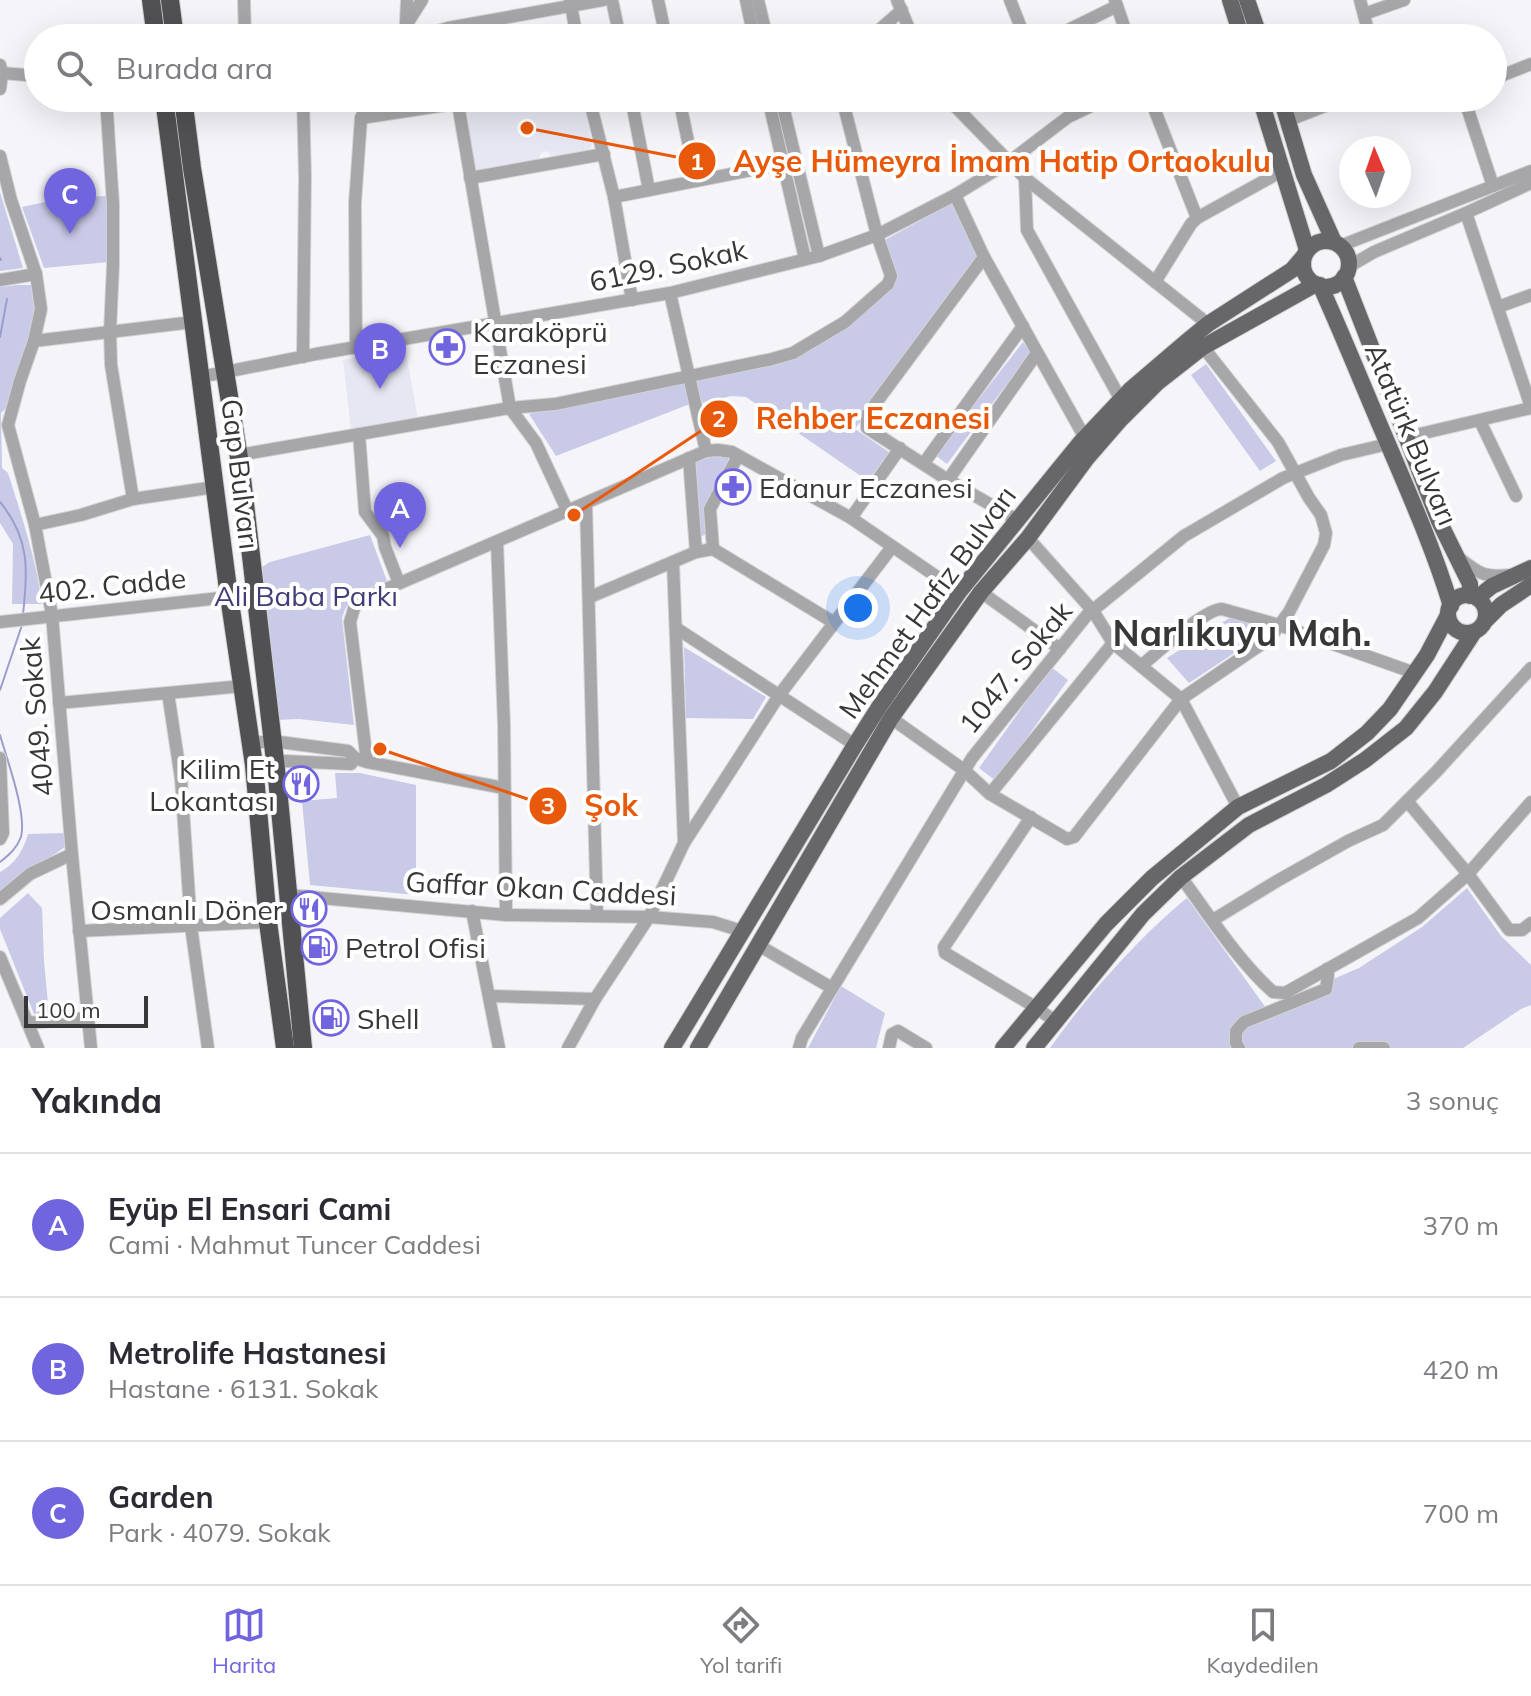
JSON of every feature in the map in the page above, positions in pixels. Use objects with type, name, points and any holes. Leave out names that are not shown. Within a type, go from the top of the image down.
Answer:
[{"type":"highway","points":[[151,0],[154,24]]},
{"type":"highway","points":[[170,0],[173,24]]},
{"type":"highway","name":"Gap Bulvarı","points":[[166,112],[254,765],[268,922],[285,1048]]},
{"type":"highway","name":"Gap Bulvarı","points":[[185,112],[239,455],[275,762],[303,1048]]},
{"type":"main road","points":[[1230,0],[1241,24]]},
{"type":"main road","points":[[1246,24],[1247,0]]},
{"type":"main road","points":[[1264,112],[1306,253],[1306,275],[1318,285],[1336,284],[1346,272],[1347,255],[1337,244],[1304,175],[1286,112]]},
{"type":"main road","points":[[1306,253],[1319,242],[1337,244]]},
{"type":"main road","name":"Mehmet Hafız Bulvarı","points":[[672,1048],[855,745],[959,592],[1085,438],[1121,400],[1208,324],[1292,270],[1306,253]]},
{"type":"main road","name":"Atatürk Bulvarı","points":[[1346,272],[1439,521],[1474,597]]},
{"type":"main road","name":"Mehmet Hafız Bulvarı","points":[[698,1048],[891,718],[981,592],[1028,538],[1087,458],[1157,383],[1203,347],[1318,285]]},
{"type":"main road","name":"Atatürk Bulvarı","points":[[1318,285],[1340,328],[1420,517],[1439,565],[1450,610]]},
{"type":"main road","points":[[1003,1048],[1106,924],[1152,878],[1238,807],[1331,761],[1367,733],[1390,709],[1415,673],[1450,610],[1461,597],[1474,597],[1492,586],[1528,576]]},
{"type":"main road","points":[[1034,1048],[1143,914],[1181,877],[1249,825],[1326,785],[1406,728],[1480,626],[1528,576]]},
{"type":"main road","points":[[1450,610],[1450,621],[1462,633],[1480,626],[1486,610],[1474,597]]},
{"type":"street","points":[[244,0],[245,24]]},
{"type":"street","points":[[406,24],[407,0]]},
{"type":"street","points":[[407,24],[422,0]]},
{"type":"street","points":[[485,24],[570,3],[603,0]]},
{"type":"street","points":[[612,0],[617,24]]},
{"type":"street","points":[[658,0],[663,24]]},
{"type":"street","points":[[746,0],[751,24]]},
{"type":"street","points":[[758,0],[764,24]]},
{"type":"street","points":[[1010,0],[1019,24]]},
{"type":"street","points":[[1360,0],[1366,24]]},
{"type":"street","points":[[1364,14],[1404,0]]},
{"type":"street","points":[[570,3],[574,24]]},
{"type":"street","points":[[1078,24],[1116,3],[1123,24]]},
{"type":"street","points":[[883,24],[900,5],[907,24]]},
{"type":"street","points":[[1507,73],[1531,64]]},
{"type":"street","points":[[0,89],[1,69],[24,73]]},
{"type":"street","points":[[107,112],[113,204],[111,365],[133,499]]},
{"type":"street","points":[[303,112],[303,357]]},
{"type":"street","points":[[356,347],[355,203],[364,112]]},
{"type":"street","points":[[361,118],[395,112]]},
{"type":"street","points":[[459,112],[510,408],[536,443],[568,512]]},
{"type":"street","points":[[593,112],[614,197],[632,300]]},
{"type":"street","points":[[634,112],[649,190]]},
{"type":"street","points":[[682,112],[696,180]]},
{"type":"street","points":[[771,112],[805,259]]},
{"type":"street","points":[[784,112],[819,256]]},
{"type":"street","points":[[239,455],[510,408],[555,404],[793,353],[845,322],[888,284],[891,276],[877,235],[846,112]]},
{"type":"street","points":[[961,112],[1025,178],[1208,324]]},
{"type":"street","name":"6129. Sokak","points":[[200,377],[670,293],[819,256],[877,235],[955,195],[1009,162],[1079,112]]},
{"type":"street","points":[[1155,112],[1197,218]]},
{"type":"street","points":[[1289,120],[1310,112]]},
{"type":"street","points":[[1469,112],[1493,186]]},
{"type":"street","points":[[470,178],[604,154]]},
{"type":"street","name":"4049. Sokak","points":[[0,156],[36,274],[41,309],[8,425],[35,525],[52,615],[91,1048]]},
{"type":"street","points":[[614,197],[783,164]]},
{"type":"street","points":[[1155,282],[1197,218],[1282,171]]},
{"type":"street","points":[[1337,244],[1531,171]]},
{"type":"street","points":[[1025,178],[1027,230],[1121,400]]},
{"type":"street","points":[[1346,272],[1374,252],[1531,183]]},
{"type":"street","points":[[955,195],[984,257],[1085,438]]},
{"type":"street","points":[[1407,437],[1531,408],[1466,213]]},
{"type":"street","points":[[984,257],[867,415],[867,428],[1017,520]]},
{"type":"street","points":[[0,280],[36,274]]},
{"type":"street","points":[[670,293],[706,451]]},
{"type":"street","points":[[1498,307],[1531,295]]},
{"type":"street","points":[[34,341],[193,322]]},
{"type":"street","points":[[924,463],[1023,326]]},
{"type":"street","points":[[891,718],[964,770],[990,794],[1067,839],[1074,837],[1181,699],[1269,639],[1289,612],[1324,545],[1326,533],[1321,515],[1278,442],[1203,347]]},
{"type":"street","points":[[948,480],[1037,353]]},
{"type":"street","points":[[1480,421],[1516,496]]},
{"type":"street","points":[[359,434],[365,512],[383,536],[399,583]]},
{"type":"street","name":"1047. Sokak","points":[[799,1048],[802,1038],[972,758],[1093,611],[1184,536],[1283,478],[1341,455],[1388,444]]},
{"type":"street","points":[[851,518],[900,448]]},
{"type":"street","points":[[361,760],[350,622],[356,602],[706,451],[732,452],[851,518],[959,592]]},
{"type":"street","points":[[713,549],[710,509],[738,456]]},
{"type":"street","points":[[689,458],[696,552]]},
{"type":"street","points":[[35,525],[133,499],[215,487]]},
{"type":"street","points":[[586,504],[597,916]]},
{"type":"street","points":[[1028,538],[1093,611],[1113,643],[1181,699],[1238,807]]},
{"type":"street","points":[[497,542],[506,915]]},
{"type":"street","points":[[568,1048],[595,999],[649,917],[684,843],[780,694],[892,547]]},
{"type":"street","points":[[590,597],[696,552],[713,549],[833,622]]},
{"type":"street","points":[[1456,555],[1478,573],[1493,577],[1528,576]]},
{"type":"street","points":[[673,562],[684,843]]},
{"type":"street","points":[[981,592],[1060,649]]},
{"type":"street","name":"402. Cadde","points":[[0,622],[229,597]]},
{"type":"street","points":[[1141,666],[1187,628],[1215,609],[1222,609],[1279,625],[1415,673]]},
{"type":"street","points":[[676,628],[855,745]]},
{"type":"street","points":[[990,794],[1113,643]]},
{"type":"street","points":[[1213,920],[1348,841],[1383,825],[1531,668]]},
{"type":"street","points":[[59,703],[243,686]]},
{"type":"street","points":[[168,693],[181,779],[191,926],[208,1048]]},
{"type":"street","points":[[251,743],[272,741],[348,751],[361,760],[504,788]]},
{"type":"street","points":[[0,758],[3,833],[0,839]]},
{"type":"street","points":[[254,765],[275,762],[351,764],[361,760]]},
{"type":"street","points":[[1407,801],[1468,874],[1509,930],[1522,930],[1531,923]]},
{"type":"street","points":[[1181,877],[1235,949],[1273,992],[1285,993],[1418,918],[1468,874],[1531,802]]},
{"type":"street","points":[[1031,817],[944,947],[945,953],[1055,1021]]},
{"type":"street","points":[[0,899],[30,874],[72,854]]},
{"type":"street","name":"Gaffar Okan Caddesi","points":[[288,895],[506,915],[649,917],[713,922],[742,931]]},
{"type":"street","points":[[472,911],[499,1048]]},
{"type":"street","points":[[79,931],[268,922]]},
{"type":"street","points":[[758,945],[832,988]]},
{"type":"street","points":[[0,957],[38,1048]]},
{"type":"street","points":[[1239,1048],[1236,1031],[1244,1022],[1326,989],[1327,969]]},
{"type":"street","points":[[489,996],[595,999]]},
{"type":"street","points":[[27,1023],[88,1018]]},
{"type":"street","points":[[889,1048],[892,1034],[898,1031],[926,1048]]},
{"type":"street","points":[[1359,1048],[1384,1048]]},
{"type":"shaded area","points":[[463,112],[586,112],[592,146],[588,150],[551,156],[547,151],[541,153],[539,159],[475,171]]},
{"type":"shaded area","points":[[405,348],[418,418],[351,429],[343,360]]},
{"type":"green space","points":[[0,192],[23,268],[0,271]]},
{"type":"green space","points":[[109,196],[109,262],[44,268],[22,207],[68,197]]},
{"type":"green space","points":[[952,203],[979,253],[855,429],[889,452],[868,481],[746,397],[731,396],[702,403],[696,380],[794,355],[896,278],[885,240]]},
{"type":"green space","points":[[31,285],[34,308],[9,405],[1,413],[2,468],[8,473],[23,522],[42,604],[12,604],[13,544],[0,523],[0,287]]},
{"type":"green space","points":[[1023,342],[1030,353],[947,464],[935,455]]},
{"type":"green space","points":[[1206,364],[1276,461],[1260,471],[1191,375]]},
{"type":"green space","points":[[684,381],[690,404],[556,456],[529,414]]},
{"type":"green space","points":[[718,454],[728,457],[728,464],[705,507],[705,535],[702,536],[699,535],[696,460]]},
{"type":"green space","name":"Ali Baba Parkı","points":[[370,535],[387,581],[353,598],[342,619],[354,725],[299,719],[276,720],[262,567],[270,562]]},
{"type":"green space","points":[[1231,617],[1269,630],[1189,683],[1167,658]]},
{"type":"green space","points":[[684,647],[766,697],[753,719],[686,718]]},
{"type":"green space","points":[[1051,667],[1068,680],[996,781],[979,768]]},
{"type":"green space","points":[[335,773],[360,773],[416,785],[416,895],[310,885],[302,801],[337,798]]},
{"type":"green space","points":[[65,833],[65,847],[0,893],[0,872],[18,856],[28,834]]},
{"type":"green space","points":[[1467,888],[1501,936],[1531,965],[1531,1005],[1463,1048],[1050,1048],[1114,968],[1187,898],[1266,1008],[1359,968],[1422,927]]},
{"type":"green space","points":[[28,893],[42,908],[49,1014],[34,1014],[0,929],[0,918]]},
{"type":"green space","points":[[841,986],[885,1013],[876,1048],[808,1048]]},
{"type":"waterway","points":[[0,337],[7,299]]},
{"type":"waterway","points":[[0,502],[17,529],[25,555],[23,614]]},
{"type":"waterway","points":[[0,690],[22,625]]},
{"type":"waterway","points":[[0,735],[15,786],[22,827],[17,845],[0,862]]},
{"type":"place","name":"Ayşe Hümeyra İmam Hatip Ortaokulu","points":[[527,128]]},
{"type":"place","name":"Garden","points":[[70,234]]},
{"type":"place","name":"Karaköprü Eczanesi","points":[[447,347]]},
{"type":"place","name":"Metrolife Hastanesi","points":[[380,389]]},
{"type":"place","name":"Edanur Eczanesi","points":[[733,487]]},
{"type":"place","name":"Rehber Eczanesi","points":[[574,515]]},
{"type":"place","name":"Eyüp El Ensari Cami","points":[[400,548]]},
{"type":"place","name":"Şok","points":[[380,749]]},
{"type":"place","name":"Kilim Et Lokantası","points":[[301,784]]},
{"type":"place","name":"Osmanlı Döner","points":[[309,909]]},
{"type":"place","name":"Petrol Ofisi","points":[[319,947]]},
{"type":"place","name":"Shell","points":[[331,1018]]},
{"type":"district","name":"Narlıkuyu Mah.","points":[[1242,632]]}]
